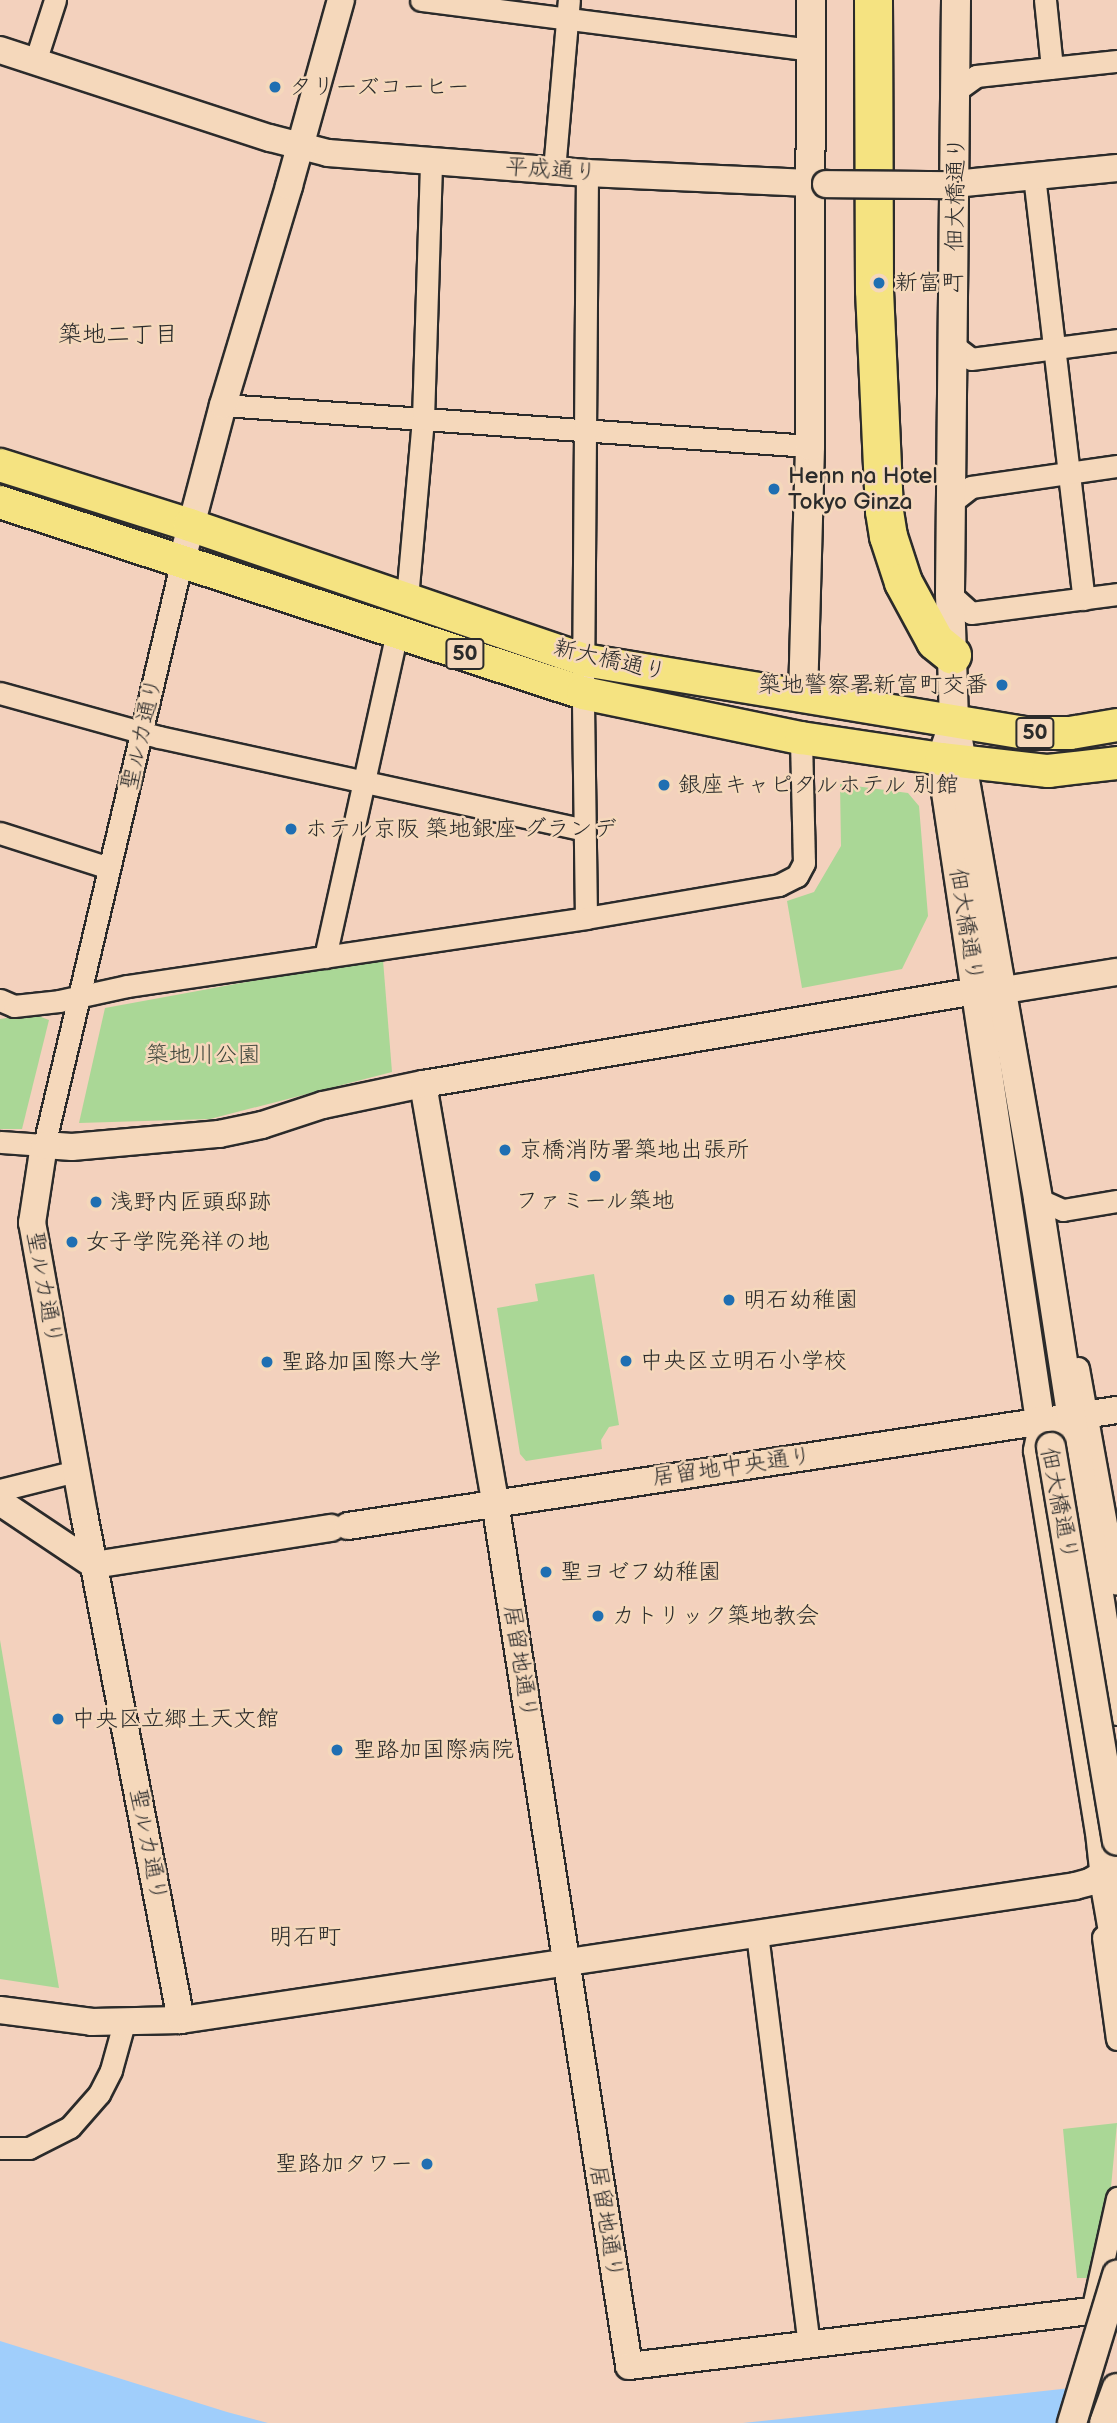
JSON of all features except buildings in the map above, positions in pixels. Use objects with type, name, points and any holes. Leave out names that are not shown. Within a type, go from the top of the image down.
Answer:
[{"type":"highway","points":[[873,0],[874,290],[884,511],[895,562],[929,633],[941,649],[952,655]]},
{"type":"highway","points":[[878,409],[888,0]]},
{"type":"main road","points":[[803,698],[818,184],[811,0]]},
{"type":"main road","name":"佃大橋通り","points":[[956,0],[957,90],[950,185],[954,346],[950,594],[953,761],[990,991],[1040,1421],[1051,1447],[1117,1840]]},
{"type":"main road","name":"新大橋通り","points":[[0,465],[190,525],[583,660],[954,722],[1049,734],[1117,725]]},
{"type":"main road","name":"新大橋通り","points":[[0,502],[583,693],[802,738],[953,761],[1048,771],[1117,763]]},
{"type":"main road","name":"佃大橋通り","points":[[990,991],[1038,1199],[1078,1416],[1081,1489],[1117,1712]]},
{"type":"main road","points":[[1110,1870],[1117,1954]]},
{"type":"main road","points":[[1073,2423],[1117,2275]]},
{"type":"main road","points":[[1073,2423],[1114,2332]]},
{"type":"main road","points":[[1106,2423],[1117,2388]]},
{"type":"main road","points":[[1106,2423],[1117,2405]]},
{"type":"street","points":[[35,62],[55,0]]},
{"type":"street","points":[[182,560],[223,405],[341,0]]},
{"type":"street","points":[[421,0],[569,10],[812,50]]},
{"type":"street","points":[[1045,0],[1052,68]]},
{"type":"street","points":[[554,170],[569,10]]},
{"type":"street","name":"平成通り","points":[[0,50],[328,153],[587,173],[818,184],[950,185],[1117,168]]},
{"type":"street","points":[[957,90],[976,76],[1117,61]]},
{"type":"street","points":[[407,598],[423,419],[431,161]]},
{"type":"street","points":[[586,918],[583,660],[587,173]]},
{"type":"street","points":[[1034,176],[1084,599]]},
{"type":"street","points":[[954,346],[971,359],[1117,340]]},
{"type":"street","points":[[223,405],[810,446]]},
{"type":"street","points":[[951,502],[971,487],[1117,466]]},
{"type":"street","name":"聖ルカ通り","points":[[181,2020],[76,1471],[32,1223],[44,1146],[182,560]]},
{"type":"street","points":[[950,594],[971,613],[1117,594]]},
{"type":"street","points":[[325,957],[397,632]]},
{"type":"street","points":[[0,693],[143,733],[584,830]]},
{"type":"street","points":[[0,1000],[14,1006],[81,997],[127,986],[586,918],[779,884],[797,876],[804,863],[802,738]]},
{"type":"street","points":[[0,834],[109,868]]},
{"type":"street","points":[[0,1142],[72,1147],[219,1134],[262,1125],[323,1105],[423,1084],[1117,972]]},
{"type":"street","name":"居留地通り","points":[[423,1084],[495,1502],[629,2366],[809,2345]]},
{"type":"street","points":[[1038,1199],[1063,1210],[1117,1202]]},
{"type":"street","name":"居留地中央通り","points":[[94,1565],[495,1502],[1117,1410]]},
{"type":"street","points":[[1078,1416],[1117,1584]]},
{"type":"street","points":[[1040,1421],[1034,1450],[1110,1870],[1100,1912],[1117,2039]]},
{"type":"street","points":[[0,1490],[76,1471]]},
{"type":"street","points":[[0,1502],[94,1565]]},
{"type":"street","points":[[0,2010],[56,2018],[124,2023],[181,2020],[1074,1886],[1110,1870]]},
{"type":"street","points":[[757,1934],[809,2345],[1105,2310],[1117,2198]]},
{"type":"street","points":[[0,2148],[29,2148],[70,2127],[99,2094],[111,2070],[124,2023]]},
{"type":"green space","points":[[840,784],[908,793],[919,806],[928,916],[902,969],[802,988],[787,901],[814,892],[841,846]]},
{"type":"green space","name":"築地川公園","points":[[383,960],[392,1072],[210,1119],[79,1123],[105,1008],[334,966]]},
{"type":"green space","points":[[33,1014],[49,1020],[22,1129],[0,1129],[0,1019]]},
{"type":"green space","points":[[594,1274],[619,1425],[609,1427],[601,1440],[602,1449],[526,1461],[520,1454],[497,1308],[538,1301],[535,1284]]},
{"type":"green space","points":[[0,1640],[59,1988],[0,1979]]},
{"type":"green space","points":[[1117,2123],[1111,2187],[1094,2278],[1077,2278],[1063,2129]]},
{"type":"water","points":[[0,2341],[227,2412],[268,2423],[0,2423]]},
{"type":"water","points":[[1117,2383],[1117,2423],[743,2423],[867,2410]]},
{"type":"place","name":"タリーズコーヒー","points":[[275,87]]},
{"type":"place","name":"新富町","points":[[879,283]]},
{"type":"place","name":"Henn na Hotel Tokyo Ginza","points":[[774,489]]},
{"type":"place","name":"築地警察署新富町交番","points":[[1002,685]]},
{"type":"place","name":"銀座キャピタルホテル 別館","points":[[664,785]]},
{"type":"place","name":"ホテル京阪 築地銀座 グランデ","points":[[291,829]]},
{"type":"place","name":"京橋消防署築地出張所","points":[[505,1150]]},
{"type":"place","name":"ファミール築地","points":[[595,1176]]},
{"type":"place","name":"浅野内匠頭邸跡","points":[[96,1202]]},
{"type":"place","name":"女子学院発祥の地","points":[[72,1242]]},
{"type":"place","name":"明石幼稚園","points":[[729,1300]]},
{"type":"place","name":"中央区立明石小学校","points":[[626,1361]]},
{"type":"place","name":"聖路加国際大学","points":[[267,1362]]},
{"type":"place","name":"聖ヨゼフ幼稚園","points":[[546,1572]]},
{"type":"place","name":"カトリック築地教会","points":[[598,1616]]},
{"type":"place","name":"中央区立郷土天文館","points":[[58,1719]]},
{"type":"place","name":"聖路加国際病院","points":[[337,1750]]},
{"type":"place","name":"聖路加タワー","points":[[427,2164]]},
{"type":"district","name":"築地二丁目","points":[[118,335]]},
{"type":"district","name":"明石町","points":[[305,1937]]}]
